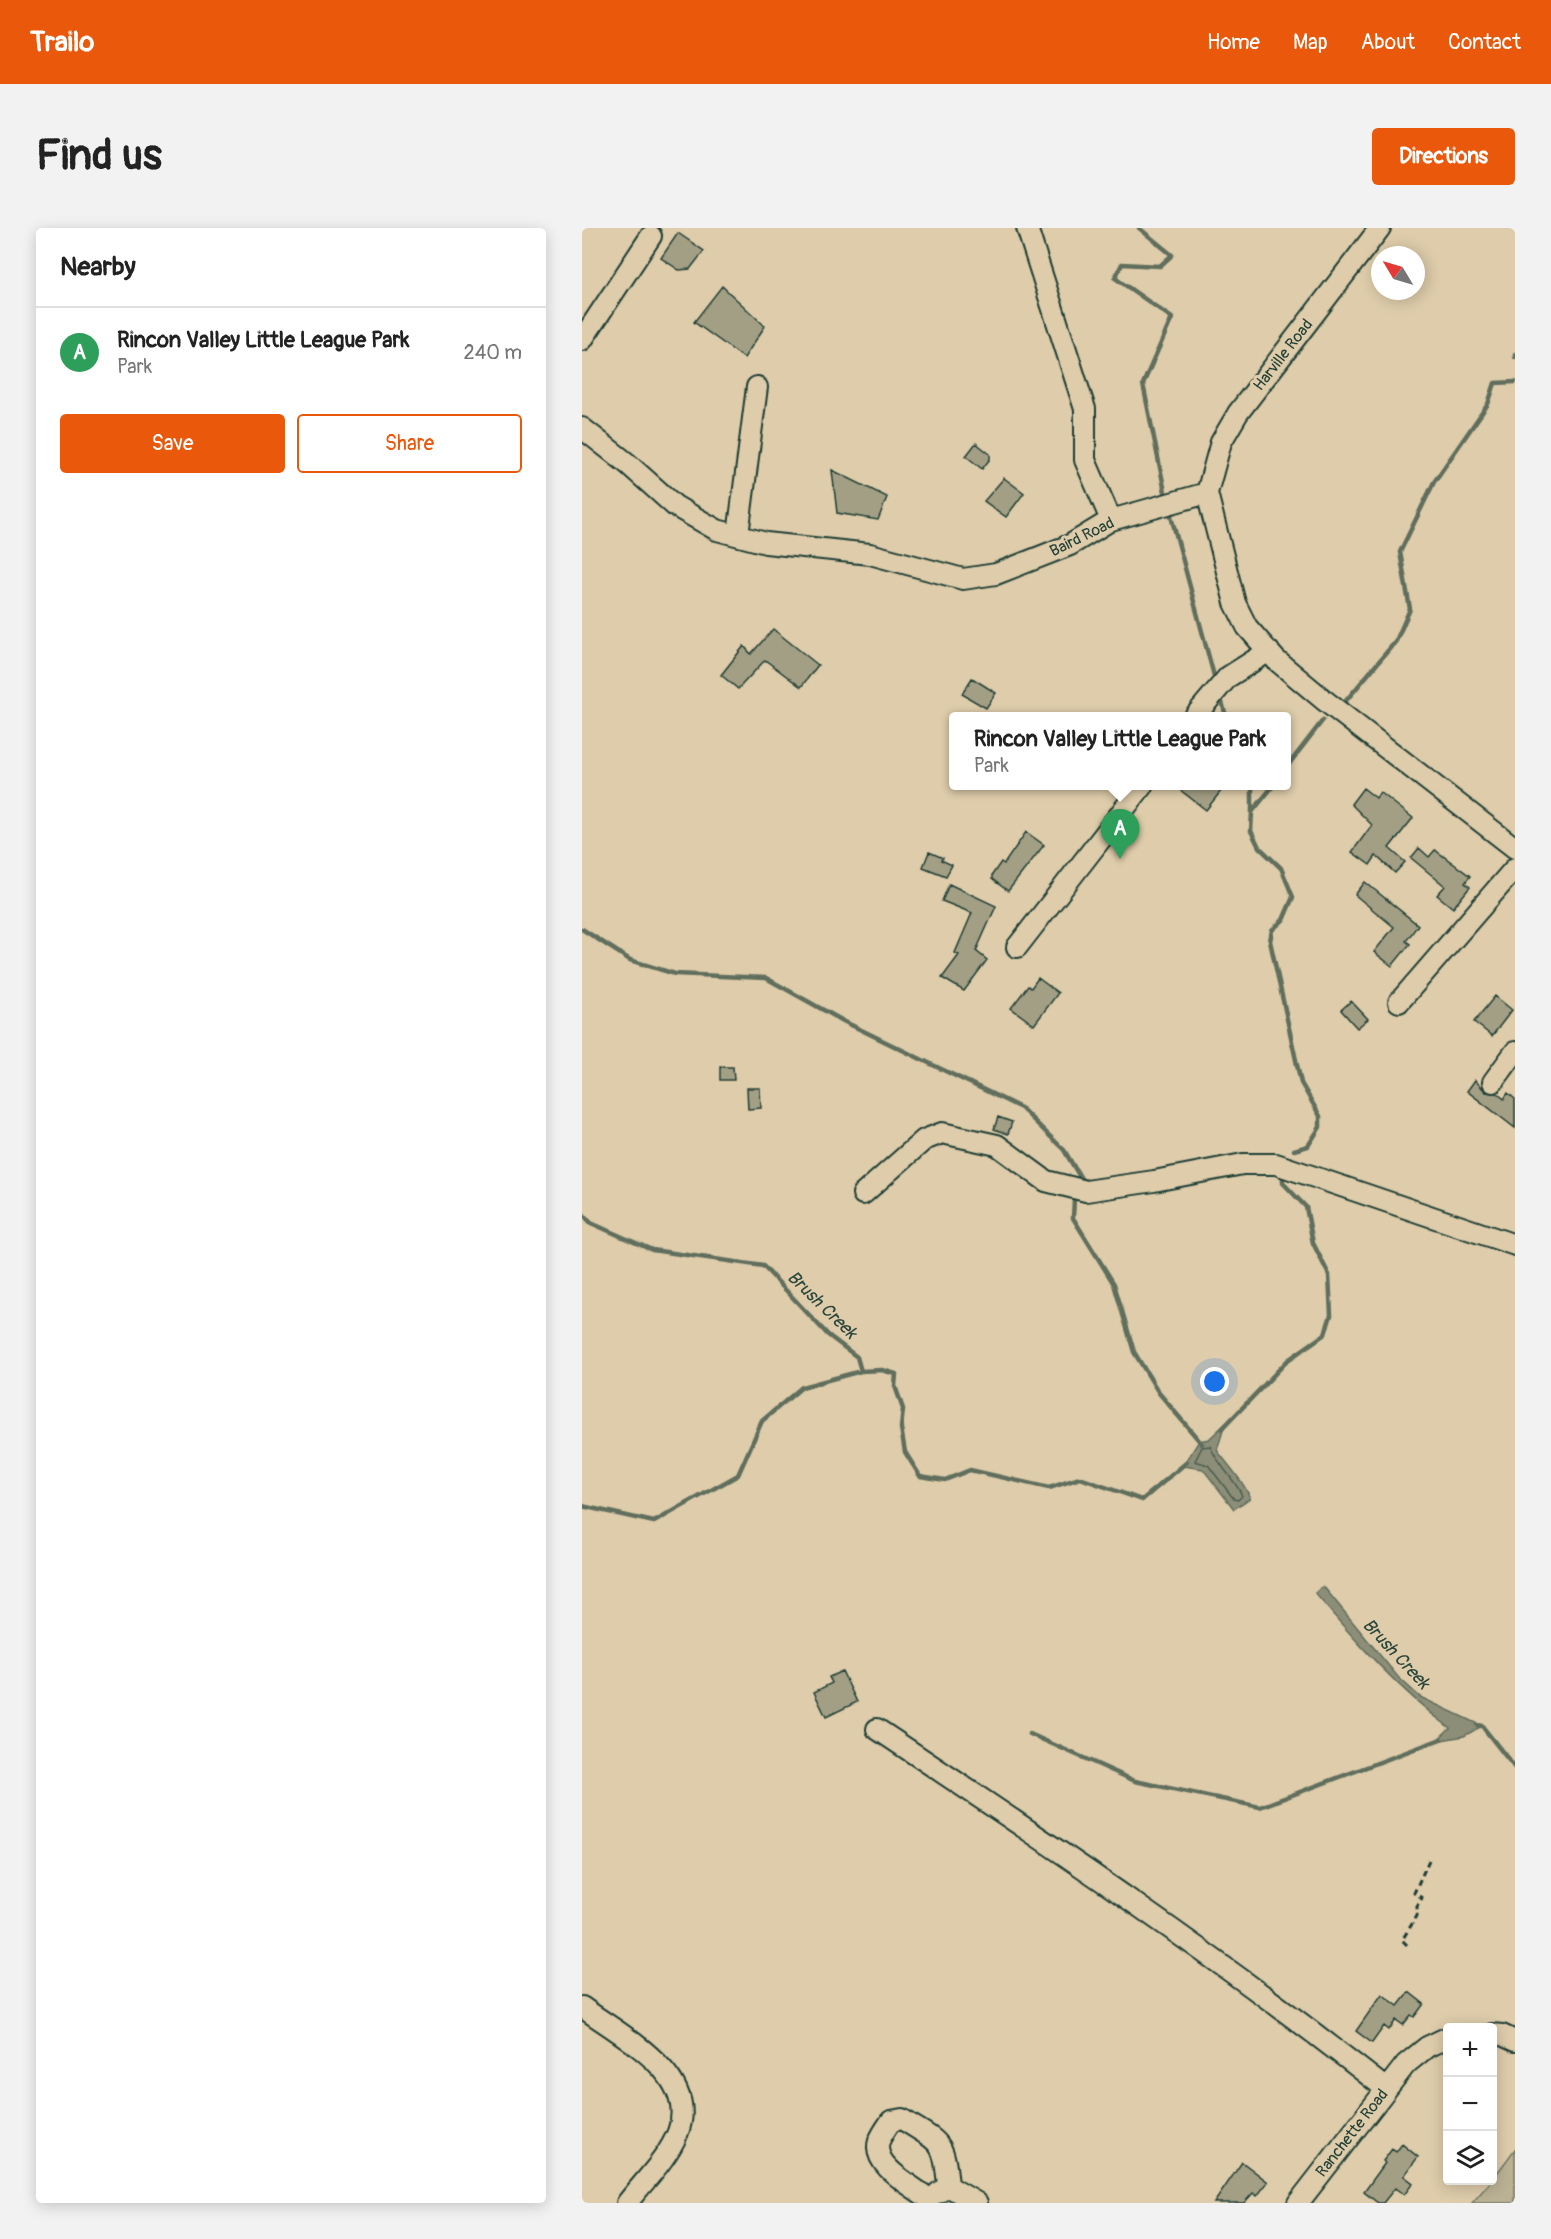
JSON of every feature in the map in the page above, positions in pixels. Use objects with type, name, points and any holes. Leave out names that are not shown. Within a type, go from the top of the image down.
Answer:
[{"type":"street","points":[[1027,228],[1085,409],[1085,460],[1111,520]]},
{"type":"street","name":"Harville Road","points":[[1207,493],[1221,442],[1238,413],[1380,228]]},
{"type":"street","points":[[582,340],[651,236]]},
{"type":"street","points":[[738,535],[757,387]]},
{"type":"street","name":"Baird Road","points":[[582,428],[628,464],[675,507],[717,530],[766,543],[870,554],[963,579],[996,574],[1070,545],[1111,520],[1207,493]]},
{"type":"street","points":[[1207,493],[1235,603],[1247,627],[1269,651],[1324,700],[1515,848]]},
{"type":"street","points":[[1198,712],[1228,677],[1269,651]]},
{"type":"street","points":[[1017,947],[1139,790]]},
{"type":"street","points":[[1399,1002],[1515,868]]},
{"type":"street","points":[[1493,1082],[1515,1052]]},
{"type":"street","points":[[863,1194],[924,1140],[942,1134],[998,1145],[1046,1181],[1086,1191],[1154,1182],[1243,1164],[1276,1164],[1515,1245]]},
{"type":"street","points":[[877,1729],[1284,2008],[1386,2088]]},
{"type":"street","points":[[582,2007],[661,2066],[676,2084],[684,2111],[678,2133],[663,2157],[627,2203]]},
{"type":"street","points":[[1497,2034],[1502,2034],[1515,2041]]},
{"type":"street","name":"Ranchette Road","points":[[1298,2203],[1406,2064],[1427,2047],[1443,2039]]},
{"type":"street","points":[[902,2118],[941,2145],[946,2155],[948,2186],[928,2201],[884,2164],[878,2143],[891,2121],[902,2118]]},
{"type":"street","points":[[948,2186],[977,2203]]},
{"type":"path","points":[[1407,1945],[1402,1940],[1417,1916],[1417,1906],[1422,1898],[1414,1893],[1429,1860]]},
{"type":"shaded area","points":[[1515,2149],[1515,2203],[1472,2203],[1488,2185],[1497,2185],[1497,2173]]},
{"type":"water","points":[[1225,1424],[1217,1450],[1240,1480],[1250,1498],[1234,1509],[1203,1469],[1183,1466],[1199,1441],[1209,1439]]},
{"type":"water","points":[[1323,1586],[1398,1677],[1420,1697],[1482,1726],[1464,1736],[1436,1741],[1450,1728],[1396,1682],[1346,1629],[1315,1593]]},
{"type":"building","points":[[678,233],[704,251],[690,269],[679,270],[661,258]]},
{"type":"building","points":[[722,286],[765,326],[744,358],[694,322]]},
{"type":"building","points":[[976,443],[990,454],[990,459],[982,469],[966,456]]},
{"type":"building","points":[[832,470],[887,497],[878,520],[837,513]]},
{"type":"building","points":[[1004,478],[1024,493],[1006,517],[984,501]]},
{"type":"building","points":[[773,629],[818,665],[801,687],[765,660],[738,689],[721,675],[744,646],[751,654]]},
{"type":"building","points":[[972,678],[996,693],[986,708],[962,694]]},
{"type":"building","points":[[1363,788],[1376,798],[1380,792],[1413,818],[1389,848],[1405,862],[1395,873],[1376,856],[1370,865],[1352,852],[1372,825],[1351,804]]},
{"type":"building","points":[[1180,790],[1222,790],[1206,810]]},
{"type":"building","points":[[1026,832],[1044,845],[1008,891],[992,879],[992,875],[1001,862],[1004,864]]},
{"type":"building","points":[[1419,848],[1429,857],[1435,850],[1470,876],[1465,883],[1470,887],[1453,908],[1437,895],[1445,886],[1411,858]]},
{"type":"building","points":[[929,852],[952,865],[946,876],[923,867]]},
{"type":"building","points":[[1365,882],[1418,925],[1406,941],[1410,944],[1392,966],[1374,952],[1394,927],[1355,895]]},
{"type":"building","points":[[949,884],[996,906],[976,951],[987,960],[964,991],[942,978],[959,955],[955,953],[972,913],[942,901]]},
{"type":"building","points":[[1038,978],[1058,993],[1034,1025],[1011,1008],[1028,986],[1031,988]]},
{"type":"building","points":[[1495,996],[1512,1010],[1492,1036],[1474,1022]]},
{"type":"building","points":[[1351,1001],[1368,1019],[1357,1028],[1341,1010]]},
{"type":"building","points":[[720,1067],[733,1067],[734,1080],[720,1080]]},
{"type":"building","points":[[1475,1080],[1486,1092],[1497,1093],[1504,1099],[1508,1093],[1515,1099],[1515,1128],[1467,1091]]},
{"type":"building","points":[[747,1088],[760,1088],[761,1108],[748,1109]]},
{"type":"building","points":[[998,1117],[1012,1122],[1008,1134],[994,1129]]},
{"type":"building","points":[[842,1671],[857,1702],[826,1717],[814,1692],[832,1683],[829,1677]]},
{"type":"building","points":[[1409,1992],[1424,2004],[1414,2017],[1411,2015],[1403,2025],[1396,2020],[1389,2030],[1384,2026],[1372,2043],[1356,2031],[1382,1994],[1398,2006]]},
{"type":"building","points":[[1402,2144],[1418,2157],[1404,2176],[1413,2183],[1404,2195],[1395,2188],[1383,2203],[1378,2203],[1364,2192],[1392,2149],[1396,2152]]},
{"type":"building","points":[[1242,2162],[1268,2182],[1257,2196],[1253,2193],[1244,2203],[1214,2203]]},
{"type":"waterway","points":[[1139,228],[1172,255],[1160,266],[1122,264],[1115,278],[1172,318],[1143,384],[1165,492]]},
{"type":"waterway","points":[[1344,703],[1396,641],[1410,609],[1400,552],[1434,482],[1488,404],[1495,383],[1515,382]]},
{"type":"waterway","points":[[1171,516],[1214,676]]},
{"type":"waterway","points":[[1222,702],[1225,712]]},
{"type":"waterway","points":[[1291,762],[1323,720]]},
{"type":"waterway","points":[[1252,790],[1252,812]]},
{"type":"waterway","points":[[1270,790],[1252,812],[1251,831],[1259,847],[1281,868],[1293,897],[1283,920],[1272,930],[1270,941],[1301,1083],[1320,1116],[1320,1127],[1308,1146],[1294,1150]]},
{"type":"waterway","points":[[582,929],[630,960],[675,974],[766,978],[845,1022],[1021,1108],[1064,1150],[1083,1182]]},
{"type":"waterway","points":[[1222,1429],[1288,1360],[1325,1334],[1331,1315],[1329,1275],[1313,1243],[1306,1207],[1283,1183],[1283,1176]]},
{"type":"waterway","points":[[1074,1199],[1073,1218],[1114,1284],[1134,1352],[1159,1393],[1202,1444]]},
{"type":"waterway","name":"Brush Creek","points":[[582,1213],[591,1223],[652,1250],[763,1266],[828,1335],[857,1357],[861,1371]]},
{"type":"waterway","name":"Brush Creek","points":[[582,1506],[654,1522],[738,1475],[762,1421],[802,1387],[861,1371],[882,1370],[896,1374],[895,1386],[903,1409],[901,1428],[905,1452],[920,1476],[945,1480],[970,1470],[1049,1488],[1080,1478],[1142,1500],[1187,1462]]},
{"type":"waterway","name":"Brush Creek","points":[[1477,1725],[1482,1726],[1515,1768]]},
{"type":"waterway","points":[[1030,1734],[1135,1781],[1260,1807],[1441,1739]]},
{"type":"place","name":"Rincon Valley Little League Park","points":[[1120,859]]}]
